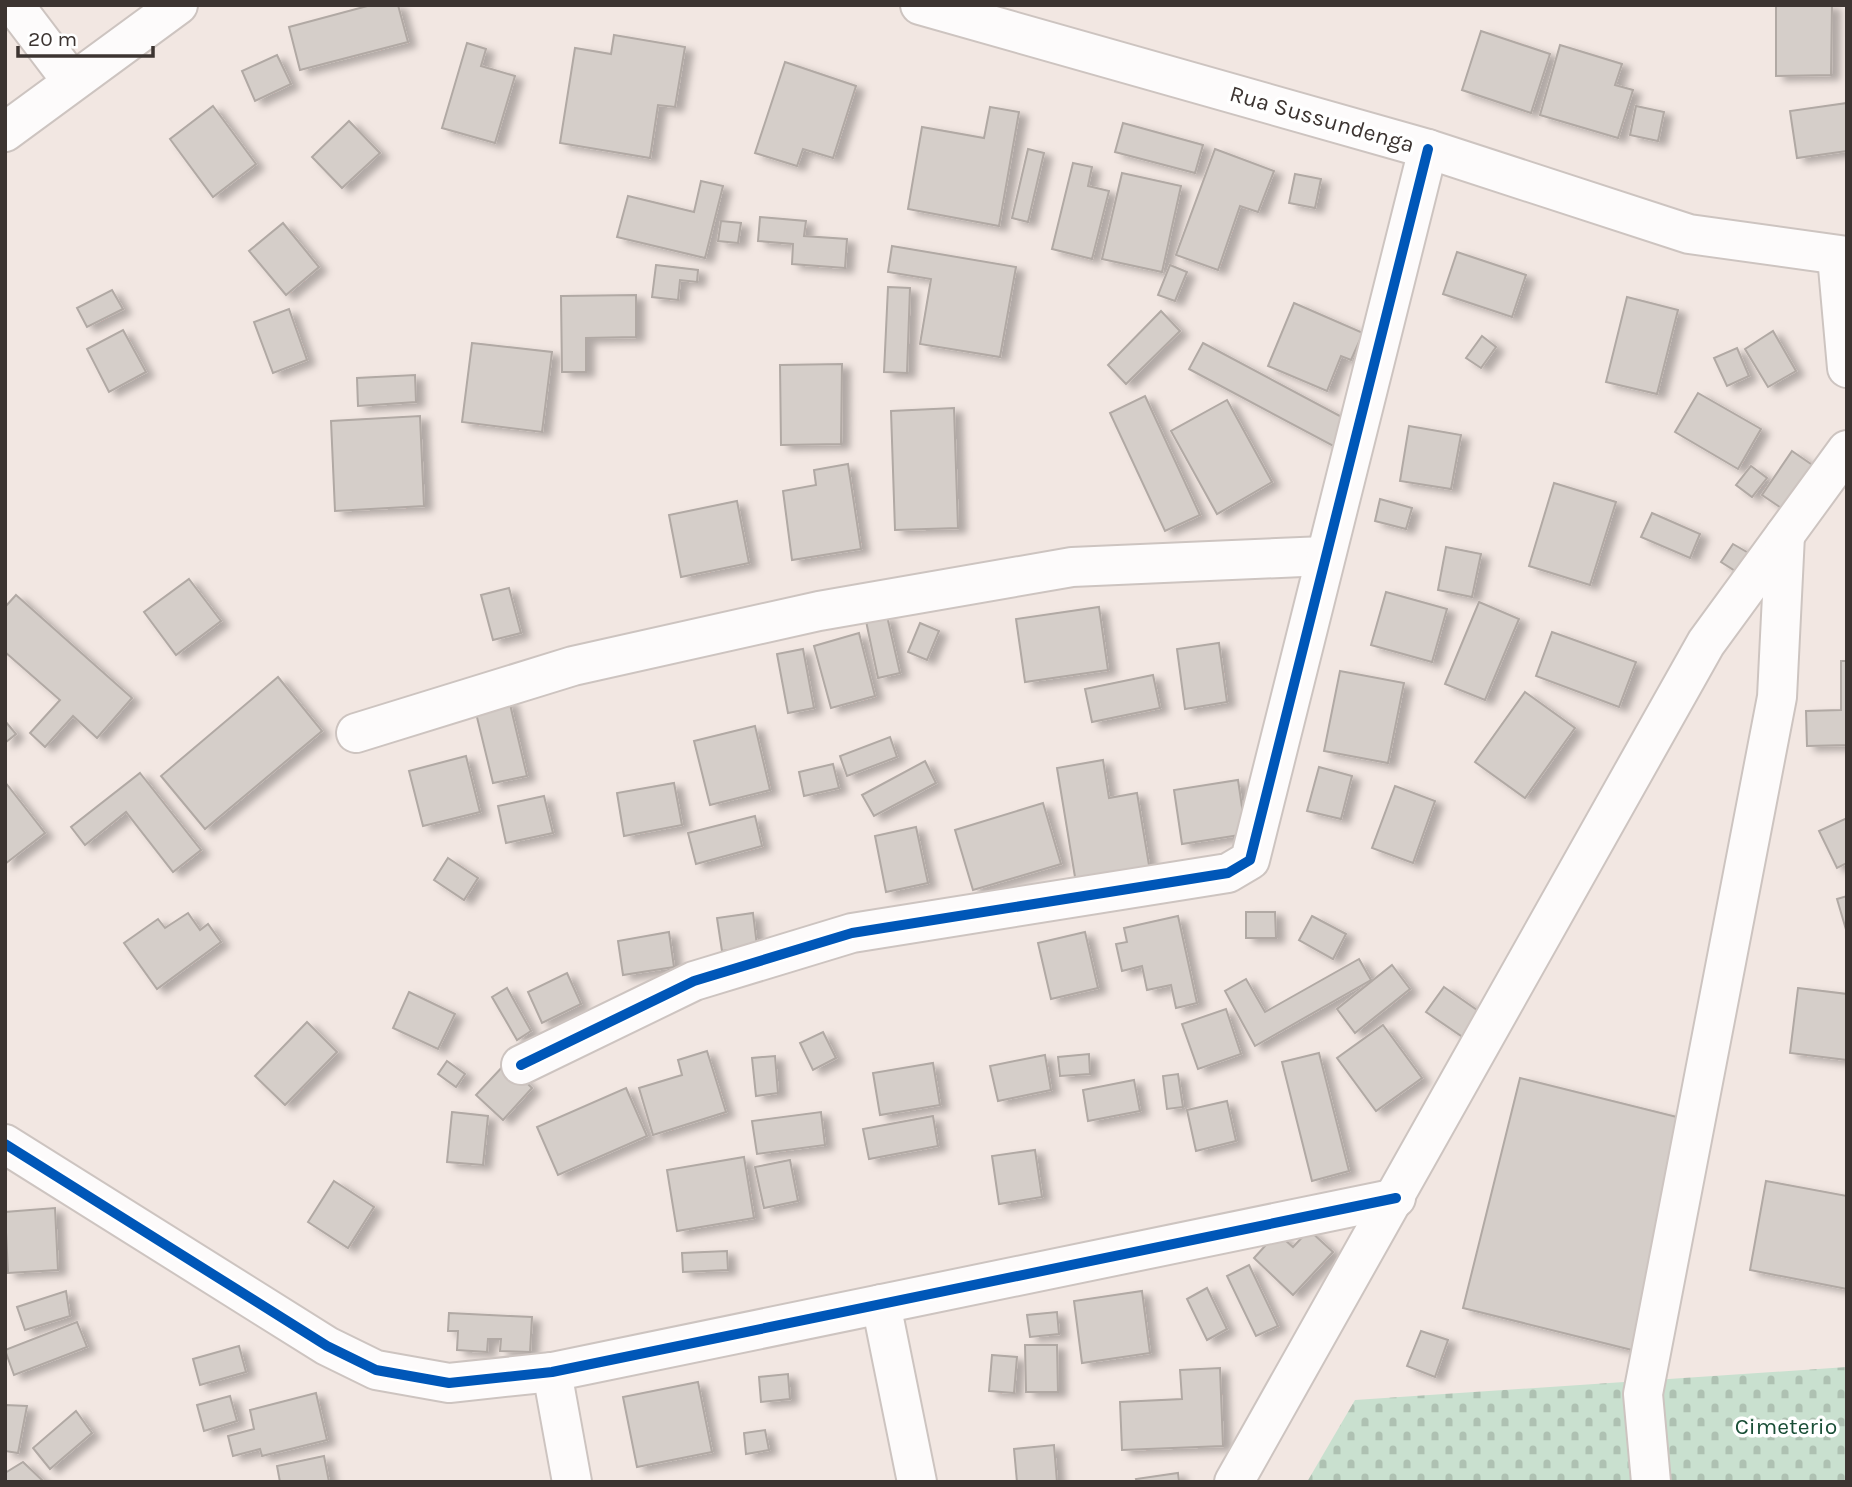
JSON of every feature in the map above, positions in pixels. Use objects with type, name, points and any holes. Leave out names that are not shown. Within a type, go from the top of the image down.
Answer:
[{"type":"street","points":[[14,5],[71,80]]},
{"type":"street","points":[[5,132],[71,80],[178,5]]},
{"type":"street","name":"Rua Sussundenga","points":[[920,5],[1428,149],[1689,234],[1842,256]]},
{"type":"street","points":[[521,1065],[694,981],[852,933],[1228,873],[1250,860],[1428,149]]},
{"type":"street","points":[[1842,256],[1847,368]]},
{"type":"street","points":[[1234,1482],[1706,643],[1847,450]]},
{"type":"street","points":[[1651,1482],[1643,1394],[1777,697],[1785,535]]},
{"type":"street","points":[[356,733],[573,666],[820,611],[1072,567],[1325,556]]},
{"type":"street","points":[[6,1146],[327,1346],[376,1370],[449,1383],[551,1372],[1396,1198]]},
{"type":"street","points":[[881,1304],[917,1482]]},
{"type":"street","points":[[551,1372],[572,1482]]},
{"type":"green space","name":"Cimeterio","points":[[1847,1367],[1847,1482],[1307,1482],[1355,1400]]},
{"type":"building","points":[[371,5],[398,5],[408,42],[300,70],[289,27]]},
{"type":"building","points":[[1776,5],[1832,5],[1831,75],[1776,76]]},
{"type":"building","points":[[1481,31],[1550,54],[1531,113],[1462,90]]},
{"type":"building","points":[[614,35],[685,47],[675,107],[658,105],[650,158],[560,143],[575,48],[611,54]]},
{"type":"building","points":[[467,43],[486,49],[481,66],[515,76],[495,143],[442,128]]},
{"type":"building","points":[[1560,45],[1622,64],[1615,85],[1633,90],[1618,138],[1540,115]]},
{"type":"building","points":[[277,55],[291,84],[255,101],[242,71]]},
{"type":"building","points":[[785,62],[856,86],[833,158],[803,149],[797,166],[755,153]]},
{"type":"building","points":[[1847,103],[1847,151],[1797,158],[1790,111]]},
{"type":"building","points":[[213,106],[256,164],[213,197],[170,139]]},
{"type":"building","points":[[1636,106],[1664,112],[1658,141],[1630,135]]},
{"type":"building","points":[[990,107],[1019,112],[999,226],[908,209],[922,127],[984,138]]},
{"type":"building","points":[[349,121],[380,153],[342,188],[312,157]]},
{"type":"building","points":[[1123,123],[1203,145],[1195,173],[1115,152]]},
{"type":"building","points":[[1028,149],[1044,153],[1028,222],[1012,218]]},
{"type":"building","points":[[1215,149],[1274,171],[1258,212],[1240,206],[1218,270],[1176,255]]},
{"type":"building","points":[[1073,163],[1092,167],[1088,186],[1109,191],[1092,259],[1052,249]]},
{"type":"building","points":[[1122,173],[1181,186],[1162,272],[1102,259]]},
{"type":"building","points":[[1295,174],[1321,179],[1315,208],[1289,203]]},
{"type":"building","points":[[701,181],[723,186],[705,258],[617,237],[628,196],[694,212]]},
{"type":"building","points":[[760,217],[806,221],[804,236],[847,239],[845,268],[792,264],[793,244],[758,241]]},
{"type":"building","points":[[721,221],[741,223],[738,243],[718,241]]},
{"type":"building","points":[[283,223],[319,267],[286,295],[249,251]]},
{"type":"building","points":[[892,246],[1016,267],[1000,357],[920,344],[931,279],[888,272]]},
{"type":"building","points":[[1457,252],[1526,275],[1512,317],[1443,294]]},
{"type":"building","points":[[656,265],[698,270],[697,282],[680,280],[678,300],[652,297]]},
{"type":"building","points":[[1170,265],[1187,272],[1175,301],[1158,295]]},
{"type":"building","points":[[888,287],[910,288],[907,373],[884,372]]},
{"type":"building","points":[[112,290],[123,309],[87,327],[77,308]]},
{"type":"building","points":[[636,295],[636,337],[586,338],[586,372],[562,372],[561,296]]},
{"type":"building","points":[[1627,297],[1678,310],[1657,394],[1606,382]]},
{"type":"building","points":[[1294,303],[1363,333],[1351,360],[1341,356],[1327,391],[1268,366]]},
{"type":"building","points":[[289,309],[307,360],[273,373],[254,322]]},
{"type":"building","points":[[1161,311],[1180,331],[1126,384],[1108,365]]},
{"type":"building","points":[[123,330],[146,372],[109,392],[87,349]]},
{"type":"building","points":[[1773,331],[1796,371],[1768,387],[1745,349]]},
{"type":"building","points":[[1482,336],[1496,347],[1481,368],[1466,358]]},
{"type":"building","points":[[472,343],[552,352],[542,432],[462,422]]},
{"type":"building","points":[[1203,343],[1353,423],[1339,449],[1189,369]]},
{"type":"building","points":[[1737,348],[1749,376],[1727,386],[1714,358]]},
{"type":"building","points":[[842,364],[841,444],[781,445],[780,365]]},
{"type":"building","points":[[415,375],[416,402],[358,406],[357,378]]},
{"type":"building","points":[[1698,393],[1761,429],[1738,469],[1675,432]]},
{"type":"building","points":[[1145,396],[1200,515],[1165,531],[1110,413]]},
{"type":"building","points":[[1227,400],[1272,482],[1217,514],[1171,431]]},
{"type":"building","points":[[954,408],[958,528],[895,530],[891,411]]},
{"type":"building","points":[[420,416],[424,506],[335,511],[331,421]]},
{"type":"building","points":[[1409,426],[1461,435],[1451,489],[1400,481]]},
{"type":"building","points":[[1792,451],[1824,473],[1793,516],[1762,495]]},
{"type":"building","points":[[848,464],[861,549],[792,560],[783,491],[816,485],[814,470]]},
{"type":"building","points":[[1751,466],[1767,478],[1752,497],[1736,485]]},
{"type":"building","points":[[1554,483],[1616,502],[1590,585],[1529,566]]},
{"type":"building","points":[[1380,499],[1412,508],[1406,529],[1375,521]]},
{"type":"building","points":[[737,501],[749,563],[681,577],[669,515]]},
{"type":"building","points":[[1652,513],[1700,534],[1690,558],[1641,537]]},
{"type":"building","points":[[1733,544],[1752,555],[1740,574],[1721,562]]},
{"type":"building","points":[[1446,547],[1481,554],[1472,597],[1438,590]]},
{"type":"building","points":[[189,579],[221,621],[176,655],[144,612]]},
{"type":"building","points":[[509,588],[521,633],[493,640],[481,595]]},
{"type":"building","points":[[1386,592],[1447,609],[1432,662],[1371,645]]},
{"type":"building","points":[[16,595],[132,698],[97,738],[73,716],[45,747],[30,733],[60,700],[5,652],[5,607]]},
{"type":"building","points":[[1479,602],[1519,619],[1485,700],[1445,684]]},
{"type":"building","points":[[1099,607],[1108,670],[1025,682],[1016,619]]},
{"type":"building","points":[[887,616],[900,673],[878,678],[866,621]]},
{"type":"building","points":[[920,623],[939,631],[927,660],[908,652]]},
{"type":"building","points":[[1552,632],[1636,662],[1619,707],[1536,676]]},
{"type":"building","points":[[859,633],[875,696],[831,708],[814,646]]},
{"type":"building","points":[[1219,643],[1227,702],[1185,709],[1177,649]]},
{"type":"building","points":[[803,649],[814,708],[788,713],[777,654]]},
{"type":"building","points":[[1841,661],[1847,661],[1847,745],[1807,746],[1806,711],[1841,710]]},
{"type":"building","points":[[1340,671],[1404,683],[1388,763],[1324,751]]},
{"type":"building","points":[[1153,675],[1160,708],[1092,722],[1085,689]]},
{"type":"building","points":[[278,677],[322,731],[205,829],[161,776]]},
{"type":"building","points":[[1525,692],[1575,728],[1525,798],[1475,762]]},
{"type":"building","points":[[509,700],[527,776],[493,783],[475,709]]},
{"type":"building","points":[[5,721],[16,734],[5,743]]},
{"type":"building","points":[[755,726],[770,790],[710,805],[694,741]]},
{"type":"building","points":[[890,737],[897,757],[847,776],[840,756]]},
{"type":"building","points":[[466,756],[480,812],[423,826],[409,771]]},
{"type":"building","points":[[1103,760],[1109,798],[1137,793],[1150,871],[1076,883],[1057,768]]},
{"type":"building","points":[[925,761],[936,783],[874,816],[862,795]]},
{"type":"building","points":[[833,764],[839,788],[804,796],[799,772]]},
{"type":"building","points":[[1319,767],[1352,776],[1341,819],[1307,811]]},
{"type":"building","points":[[140,773],[201,850],[173,872],[126,812],[85,845],[71,827]]},
{"type":"building","points":[[1238,780],[1246,834],[1182,844],[1174,790]]},
{"type":"building","points":[[5,782],[45,833],[5,864]]},
{"type":"building","points":[[674,783],[682,825],[624,836],[617,793]]},
{"type":"building","points":[[1395,786],[1435,801],[1413,863],[1372,848]]},
{"type":"building","points":[[544,796],[553,833],[506,843],[498,806]]},
{"type":"building","points":[[1043,803],[1061,864],[973,890],[955,830]]},
{"type":"building","points":[[755,816],[762,846],[696,864],[688,833]]},
{"type":"building","points":[[1847,818],[1847,863],[1837,868],[1819,831]]},
{"type":"building","points":[[916,827],[928,883],[886,892],[875,836]]},
{"type":"building","points":[[448,858],[478,878],[464,900],[434,880]]},
{"type":"building","points":[[1847,896],[1847,933],[1837,899]]},
{"type":"building","points":[[1246,912],[1275,912],[1276,938],[1246,938]]},
{"type":"building","points":[[188,913],[200,930],[208,924],[221,942],[157,989],[124,943],[158,919],[165,928]]},
{"type":"building","points":[[753,913],[757,946],[722,951],[717,918]]},
{"type":"building","points":[[1178,916],[1197,1003],[1176,1008],[1171,985],[1147,990],[1142,966],[1122,971],[1116,944],[1127,942],[1124,928]]},
{"type":"building","points":[[1312,916],[1346,934],[1333,959],[1299,940]]},
{"type":"building","points":[[669,932],[674,967],[623,975],[618,941]]},
{"type":"building","points":[[1085,932],[1098,988],[1051,999],[1038,943]]},
{"type":"building","points":[[1359,959],[1371,980],[1255,1046],[1225,991],[1246,979],[1265,1012]]},
{"type":"building","points":[[1392,965],[1410,989],[1355,1033],[1337,1009]]},
{"type":"building","points":[[567,973],[581,1004],[542,1023],[528,992]]},
{"type":"building","points":[[1444,987],[1487,1017],[1470,1042],[1426,1012]]},
{"type":"building","points":[[507,988],[531,1031],[517,1040],[492,997]]},
{"type":"building","points":[[1798,988],[1847,994],[1847,1060],[1790,1053]]},
{"type":"building","points":[[409,992],[455,1014],[438,1049],[393,1028]]},
{"type":"building","points":[[1226,1009],[1241,1054],[1198,1069],[1182,1024]]},
{"type":"building","points":[[307,1022],[337,1052],[285,1105],[255,1076]]},
{"type":"building","points":[[1383,1025],[1422,1078],[1376,1111],[1337,1058]]},
{"type":"building","points":[[823,1032],[836,1058],[813,1070],[800,1043]]},
{"type":"building","points":[[707,1051],[726,1112],[653,1135],[639,1088],[682,1075],[678,1060]]},
{"type":"building","points":[[1319,1053],[1349,1171],[1312,1181],[1282,1062]]},
{"type":"building","points":[[1089,1054],[1090,1074],[1060,1076],[1058,1057]]},
{"type":"building","points":[[1045,1055],[1051,1090],[998,1101],[990,1066]]},
{"type":"building","points":[[775,1056],[778,1093],[756,1096],[752,1058]]},
{"type":"building","points":[[447,1061],[465,1074],[456,1087],[438,1074]]},
{"type":"building","points":[[506,1063],[532,1088],[503,1120],[476,1095]]},
{"type":"building","points":[[933,1063],[940,1105],[880,1115],[873,1073]]},
{"type":"building","points":[[1178,1074],[1183,1107],[1167,1109],[1163,1076]]},
{"type":"building","points":[[1520,1078],[1689,1120],[1632,1350],[1463,1308]]},
{"type":"building","points":[[1134,1080],[1140,1111],[1088,1121],[1083,1090]]},
{"type":"building","points":[[626,1088],[647,1136],[558,1175],[537,1127]]},
{"type":"building","points":[[1227,1101],[1236,1141],[1196,1151],[1187,1110]]},
{"type":"building","points":[[452,1112],[488,1116],[483,1165],[447,1162]]},
{"type":"building","points":[[821,1112],[825,1145],[757,1154],[752,1121]]},
{"type":"building","points":[[933,1116],[938,1146],[869,1159],[863,1129]]},
{"type":"building","points":[[1035,1150],[1042,1197],[999,1204],[992,1156]]},
{"type":"building","points":[[744,1157],[754,1218],[677,1231],[667,1170]]},
{"type":"building","points":[[790,1160],[798,1201],[764,1208],[755,1167]]},
{"type":"building","points":[[334,1181],[374,1207],[348,1248],[308,1222]]},
{"type":"building","points":[[1766,1181],[1847,1196],[1847,1289],[1750,1270]]},
{"type":"building","points":[[55,1208],[58,1270],[8,1273],[5,1212]]},
{"type":"building","points":[[1309,1230],[1333,1252],[1293,1295],[1254,1258],[1277,1233],[1293,1247]]},
{"type":"building","points":[[727,1251],[728,1270],[683,1272],[682,1253]]},
{"type":"building","points":[[1249,1265],[1278,1326],[1256,1336],[1227,1276]]},
{"type":"building","points":[[1207,1288],[1227,1329],[1207,1340],[1187,1299]]},
{"type":"building","points":[[66,1291],[70,1316],[25,1330],[17,1307]]},
{"type":"building","points":[[1142,1291],[1150,1353],[1082,1363],[1074,1301]]},
{"type":"building","points":[[1057,1312],[1059,1334],[1030,1337],[1027,1315]]},
{"type":"building","points":[[449,1313],[532,1317],[530,1352],[500,1351],[501,1339],[488,1339],[487,1352],[457,1350],[458,1331],[448,1331]]},
{"type":"building","points":[[77,1322],[87,1347],[14,1375],[5,1350]]},
{"type":"building","points":[[1421,1331],[1448,1340],[1435,1377],[1407,1366]]},
{"type":"building","points":[[1025,1345],[1057,1345],[1058,1392],[1026,1392]]},
{"type":"building","points":[[239,1346],[246,1372],[200,1385],[193,1359]]},
{"type":"building","points":[[992,1355],[1017,1357],[1014,1393],[989,1391]]},
{"type":"building","points":[[1220,1368],[1223,1446],[1122,1450],[1120,1402],[1182,1399],[1180,1370]]},
{"type":"building","points":[[788,1374],[790,1399],[761,1402],[759,1377]]},
{"type":"building","points":[[698,1382],[712,1452],[637,1467],[623,1397]]},
{"type":"building","points":[[316,1393],[327,1440],[262,1456],[260,1449],[233,1456],[228,1436],[254,1429],[250,1410]]},
{"type":"building","points":[[230,1396],[237,1421],[204,1431],[197,1405]]},
{"type":"building","points":[[5,1405],[27,1406],[18,1453],[5,1451]]},
{"type":"building","points":[[76,1411],[92,1433],[50,1469],[33,1448]]},
{"type":"building","points":[[765,1430],[769,1450],[746,1454],[744,1433]]},
{"type":"building","points":[[1054,1445],[1057,1482],[1017,1482],[1014,1449]]},
{"type":"building","points":[[324,1456],[329,1482],[280,1482],[277,1466]]},
{"type":"building","points":[[23,1462],[44,1482],[5,1482],[5,1473]]},
{"type":"building","points":[[1178,1473],[1179,1482],[1137,1482],[1136,1479]]},
{"type":"cycle path","points":[[521,1065],[694,981],[852,933],[1228,873],[1250,860],[1428,149]]},
{"type":"cycle path","points":[[5,1144],[327,1346],[376,1370],[449,1383],[552,1372],[1396,1198]]}]
